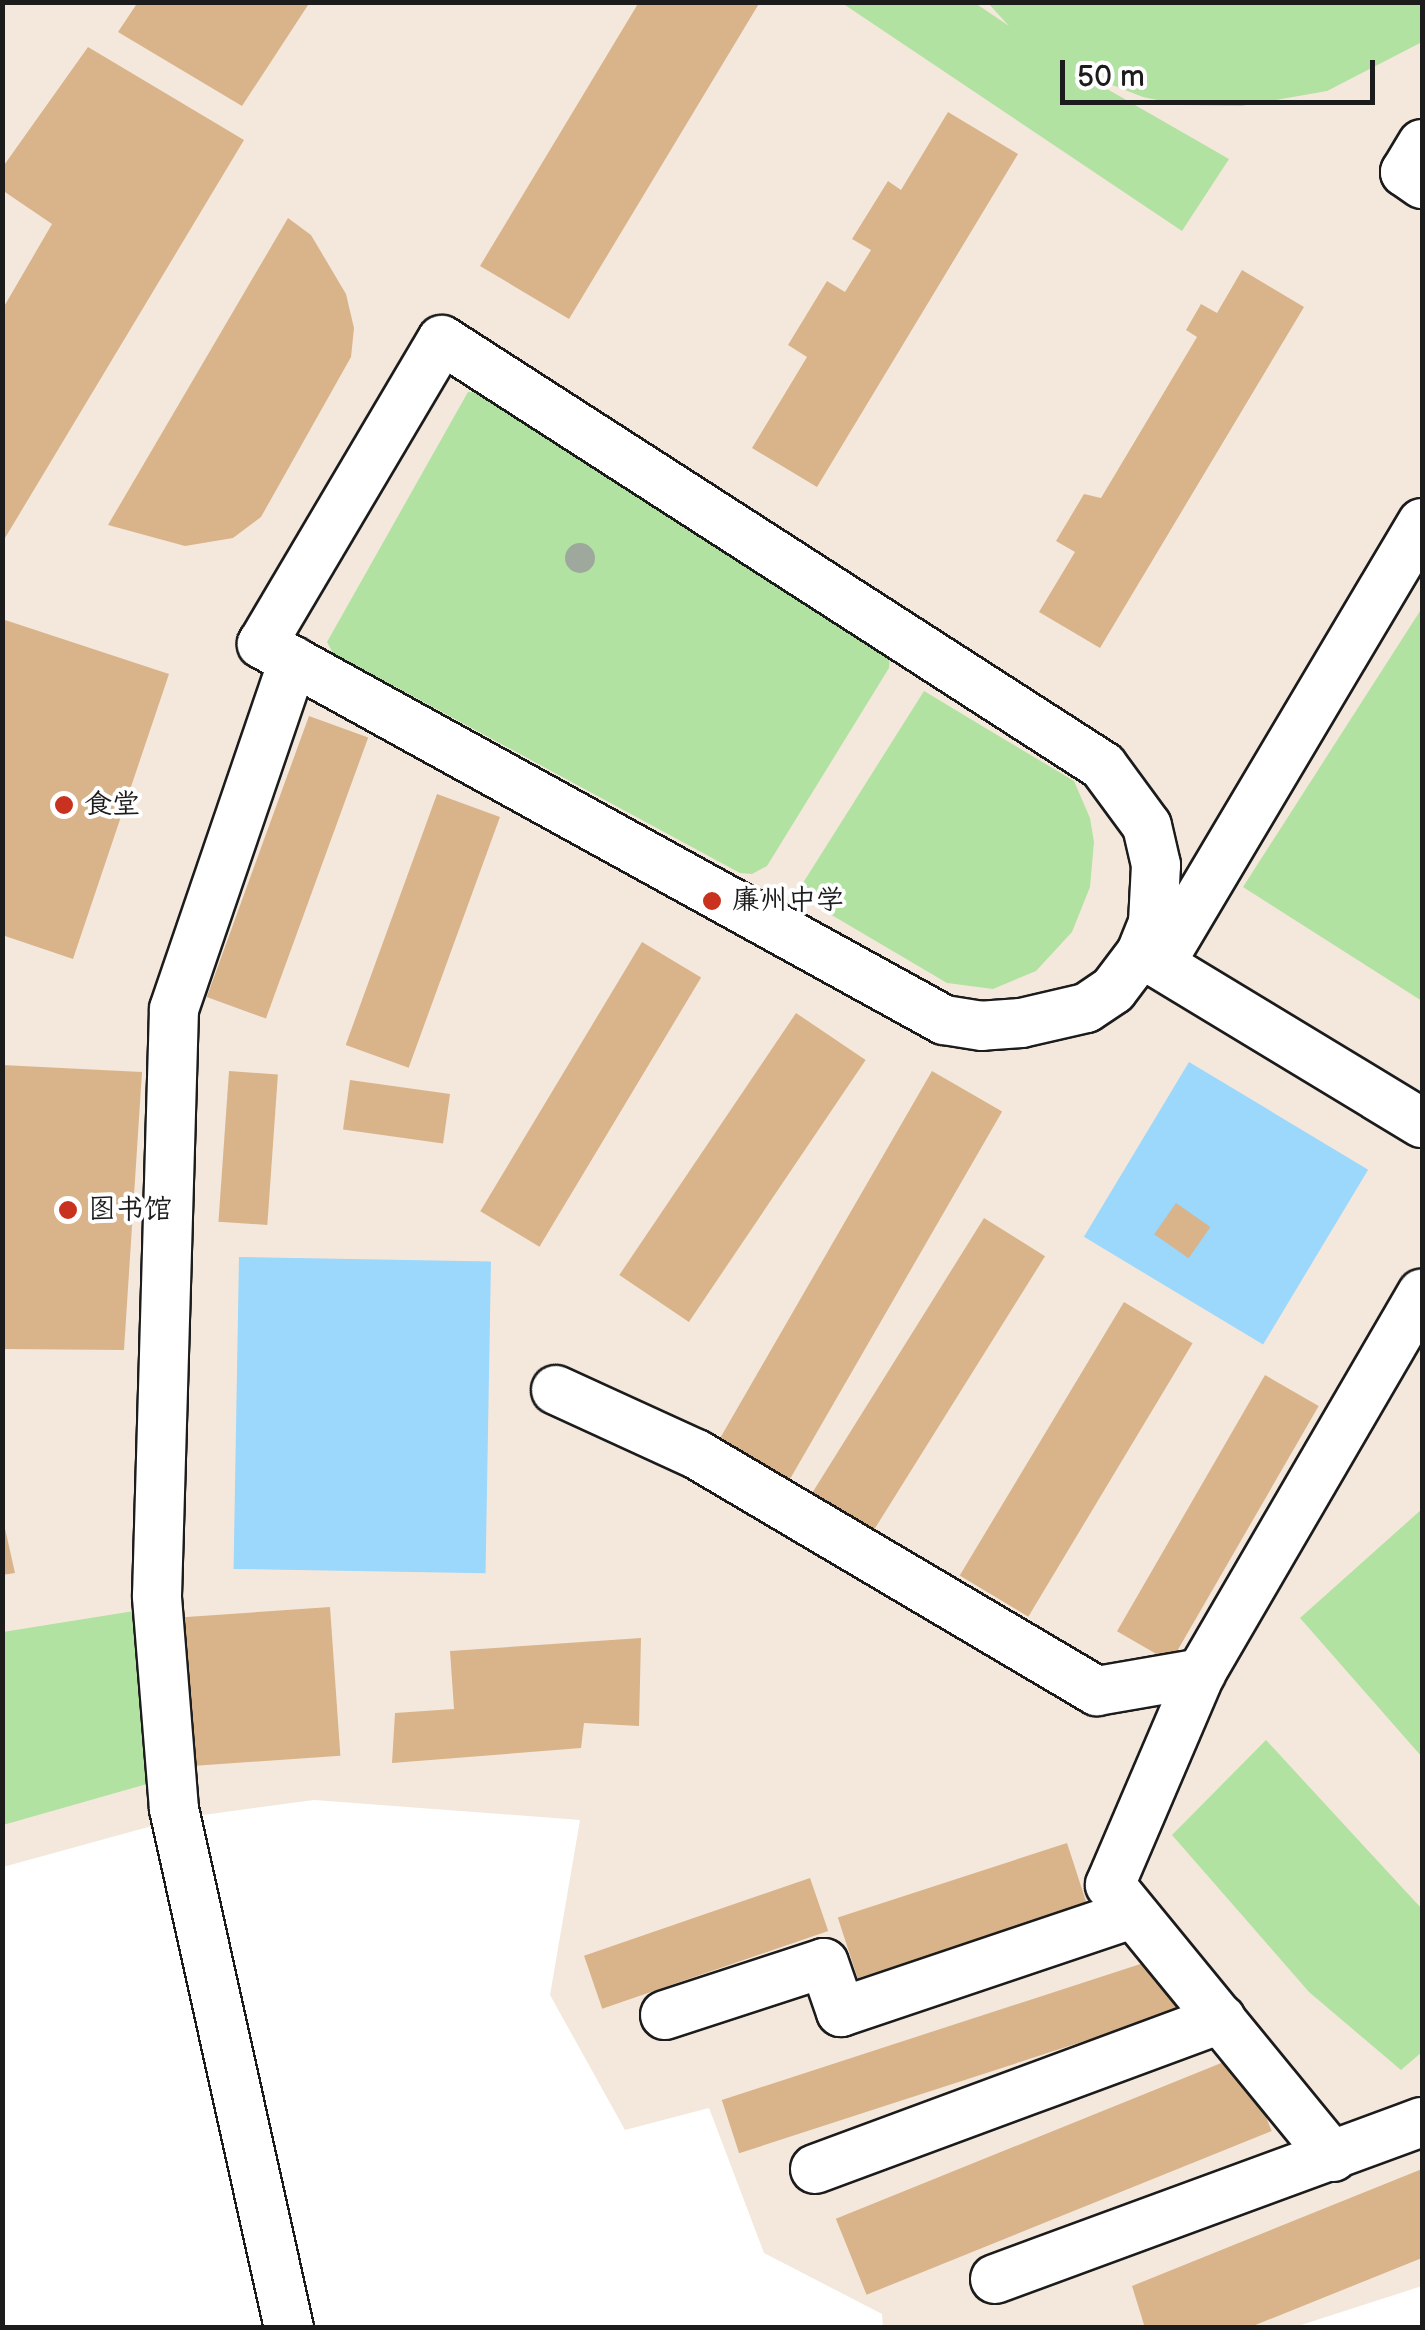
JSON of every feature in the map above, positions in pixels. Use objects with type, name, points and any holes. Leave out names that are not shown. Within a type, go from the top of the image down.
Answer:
[{"type":"street","points":[[1422,144],[1405,172],[1422,184]]},
{"type":"street","points":[[1151,958],[1156,865],[1148,826],[1102,766],[442,340],[262,644],[944,1020],[1002,1024],[1086,1008],[1151,958],[1422,523]]},
{"type":"street","points":[[288,2328],[174,1809],[156,1596],[174,1008],[293,661]]},
{"type":"street","points":[[1151,958],[1422,1123]]},
{"type":"street","points":[[1333,2158],[1110,1885],[1201,1673],[1422,1294]]},
{"type":"street","points":[[556,1390],[696,1454],[1097,1691],[1201,1673]]},
{"type":"street","points":[[665,2015],[824,1963],[841,2012],[1132,1914]]},
{"type":"street","points":[[815,2169],[1221,2019]]},
{"type":"street","points":[[994,2279],[1333,2158],[1422,2122]]},
{"type":"shaded area","name":"廉州中学","points":[[3,3],[1422,3],[1422,2286],[1295,2327],[883,2327],[882,2314],[764,2253],[709,2108],[625,2130],[550,1995],[580,1820],[314,1800],[181,1818],[3,1867]]},
{"type":"green space","points":[[842,3],[975,3],[1009,26],[988,3],[1422,3],[1422,42],[1327,91],[1241,106],[1181,105],[1143,97],[1074,70],[1229,159],[1182,231]]},
{"type":"green space","points":[[468,392],[480,393],[885,639],[890,650],[889,668],[767,866],[752,874],[740,873],[333,653],[327,642]]},
{"type":"green space","points":[[1422,608],[1422,1001],[1243,887]]},
{"type":"green space","points":[[924,691],[1074,781],[1090,818],[1094,842],[1090,887],[1072,932],[1036,971],[993,989],[947,983],[796,894]]},
{"type":"green space","points":[[1422,1509],[1422,1757],[1300,1618]]},
{"type":"green space","points":[[134,1611],[154,1782],[3,1825],[3,1632]]},
{"type":"green space","points":[[1266,1740],[1422,1909],[1422,2052],[1401,2070],[1309,1992],[1172,1835]]},
{"type":"water","points":[[1189,1062],[1368,1170],[1263,1345],[1084,1237]]},
{"type":"water","points":[[239,1257],[491,1261],[486,1573],[234,1569]]},
{"type":"building","points":[[138,2],[310,2],[242,106],[118,32]]},
{"type":"building","points":[[639,2],[760,2],[569,319],[480,266]]},
{"type":"building","points":[[88,47],[244,140],[2,543],[2,310],[52,224],[2,190],[2,168]]},
{"type":"building","points":[[948,112],[1018,154],[817,487],[752,448],[807,357],[788,345],[827,281],[845,292],[871,250],[852,239],[888,181],[901,190]]},
{"type":"building","points":[[288,218],[311,235],[346,294],[354,328],[351,357],[261,517],[233,538],[185,546],[108,525]]},
{"type":"building","points":[[1242,270],[1304,307],[1100,648],[1039,612],[1075,552],[1056,541],[1084,494],[1101,498],[1197,337],[1186,330],[1201,304],[1217,313]]},
{"type":"building","name":"食堂","points":[[2,619],[169,674],[73,959],[2,935]]},
{"type":"building","points":[[309,716],[368,738],[266,1019],[207,997]]},
{"type":"building","points":[[437,794],[500,817],[409,1068],[346,1045]]},
{"type":"building","points":[[642,942],[701,978],[539,1247],[480,1211]]},
{"type":"building","points":[[796,1013],[866,1060],[689,1322],[619,1275]]},
{"type":"building","name":"图书馆","points":[[2,1065],[142,1072],[124,1350],[2,1349]]},
{"type":"building","points":[[229,1071],[278,1074],[267,1225],[218,1222]]},
{"type":"building","points":[[932,1071],[1002,1112],[788,1482],[718,1442]]},
{"type":"building","points":[[350,1080],[450,1094],[443,1144],[343,1130]]},
{"type":"building","points":[[1176,1203],[1210,1227],[1189,1258],[1154,1234]]},
{"type":"building","points":[[984,1218],[1045,1256],[872,1533],[811,1495]]},
{"type":"building","points":[[1124,1302],[1193,1343],[1028,1617],[960,1575]]},
{"type":"building","points":[[1265,1375],[1319,1406],[1171,1662],[1117,1631]]},
{"type":"building","points":[[2,1515],[15,1573],[2,1575]]},
{"type":"building","points":[[330,1607],[340,1756],[175,1767],[164,1619]]},
{"type":"building","points":[[641,1638],[639,1726],[584,1723],[581,1748],[392,1763],[395,1713],[454,1709],[450,1651]]},
{"type":"building","points":[[1067,1843],[1087,1904],[858,1978],[838,1917]]},
{"type":"building","points":[[810,1878],[828,1931],[602,2009],[584,1956]]},
{"type":"building","points":[[1165,1956],[1182,2009],[739,2153],[722,2100]]},
{"type":"building","points":[[1241,2055],[1272,2131],[867,2295],[836,2219]]},
{"type":"building","points":[[1422,2169],[1422,2258],[1248,2328],[1145,2328],[1132,2286]]},
{"type":"place","name":"食堂","points":[[64,805]]},
{"type":"place","name":"廉州中学","points":[[712,901]]},
{"type":"place","name":"图书馆","points":[[68,1210]]}]
